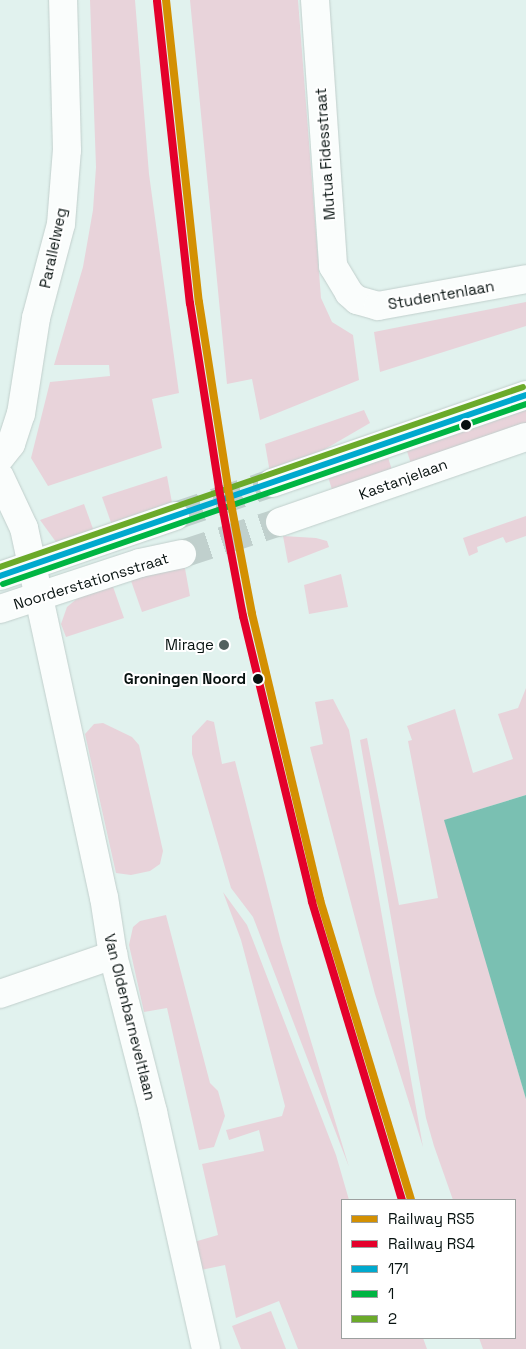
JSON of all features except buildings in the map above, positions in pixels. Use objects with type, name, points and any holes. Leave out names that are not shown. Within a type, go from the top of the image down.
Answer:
[{"type":"street","name":"Parallelweg","points":[[0,458],[11,444],[21,414],[36,318],[61,224],[67,150],[63,0]]},
{"type":"street","name":"Mutua Fidesstraat","points":[[315,0],[333,266],[357,300]]},
{"type":"street","name":"Studentenlaan","points":[[357,300],[378,306],[526,279]]},
{"type":"street","points":[[272,482],[526,395]]},
{"type":"street","name":"Kastanjelaan","points":[[280,522],[526,437]]},
{"type":"street","points":[[0,477],[21,518],[31,566]]},
{"type":"street","name":"Noorderstationsstraat","points":[[0,576],[175,516]]},
{"type":"street","name":"Noorderstationsstraat","points":[[0,609],[140,563],[182,554]]},
{"type":"street","name":"Van Oldenbarneveltlaan","points":[[31,566],[100,878],[113,955],[154,1112],[206,1349]]},
{"type":"street","points":[[0,994],[113,955]]},
{"type":"shaded area","points":[[90,0],[135,0],[149,174],[179,393],[152,399],[162,448],[48,486],[31,458],[50,382],[110,376],[109,365],[54,365],[83,267],[93,210],[96,167]]},
{"type":"shaded area","points":[[190,0],[298,0],[321,298],[332,322],[353,335],[359,380],[260,420],[252,379],[227,384]]},
{"type":"shaded area","points":[[526,302],[526,326],[380,372],[374,332]]},
{"type":"shaded area","points":[[526,406],[526,429],[412,467],[406,448]]},
{"type":"shaded area","points":[[364,410],[370,423],[308,459],[270,473],[265,444]]},
{"type":"shaded area","points":[[387,454],[393,474],[333,493],[327,472]]},
{"type":"shaded area","points":[[167,476],[173,508],[114,531],[102,497]]},
{"type":"shaded area","points":[[84,504],[96,537],[56,542],[40,520]]},
{"type":"shaded area","points":[[526,516],[526,536],[506,543],[503,537],[477,547],[478,552],[469,556],[463,538]]},
{"type":"shaded area","points":[[283,536],[316,538],[327,541],[329,547],[288,563]]},
{"type":"shaded area","points":[[184,563],[190,596],[142,612],[129,575]]},
{"type":"shaded area","points":[[341,574],[348,607],[309,614],[304,585]]},
{"type":"shaded area","points":[[111,581],[124,618],[66,637],[61,624],[67,607],[85,592]]},
{"type":"shaded area","points":[[526,688],[526,795],[445,820],[526,1099],[526,1349],[483,1349],[479,1339],[516,1339],[516,1199],[453,1199],[434,1146],[426,1118],[360,740],[367,738],[399,905],[438,898],[408,741],[412,740],[407,726],[455,709],[473,773],[513,759],[498,714],[518,708]]},
{"type":"shaded area","points":[[333,699],[349,730],[423,1147],[375,994],[310,747],[323,744],[315,702]]},
{"type":"shaded area","points":[[207,720],[214,722],[222,764],[235,761],[281,942],[349,1167],[253,917],[231,888],[192,754],[192,736]]},
{"type":"shaded area","points":[[103,723],[132,737],[139,745],[163,851],[160,864],[150,871],[131,875],[116,873],[85,734],[94,724]]},
{"type":"shaded area","points":[[526,795],[526,1099],[444,820]]},
{"type":"shaded area","points":[[223,892],[247,925],[336,1155],[349,1199],[341,1199],[341,1339],[423,1339],[427,1349],[298,1349],[279,1301],[236,1318],[225,1265],[201,1270],[194,1242],[218,1235],[202,1164],[264,1151],[259,1130],[229,1140],[226,1130],[282,1116],[285,1106],[241,940]]},
{"type":"shaded area","points":[[166,915],[210,1083],[218,1091],[225,1116],[214,1147],[199,1150],[167,1008],[144,1012],[129,945],[133,927],[140,921]]},
{"type":"shaded area","points":[[271,1311],[286,1349],[241,1349],[232,1326]]},
{"type":"tunnel","points":[[175,516],[272,483]]},
{"type":"tunnel","points":[[182,554],[280,522]]},
{"type":"rail line","name":"RS5","points":[[166,0],[199,302],[228,488],[252,614],[320,900],[411,1199]]},
{"type":"rail line","name":"RS4","points":[[157,1],[190,303],[219,489],[243,616],[312,902],[402,1199]]},
{"type":"transit line","name":"2","points":[[0,567],[523,387]]},
{"type":"transit line","name":"171","points":[[0,576],[526,395]]},
{"type":"transit line","name":"1","points":[[3,584],[526,404]]},
{"type":"place","name":"Mirage","points":[[224,645]]},
{"type":"place","name":"Groningen Noord","points":[[258,679]]}]
